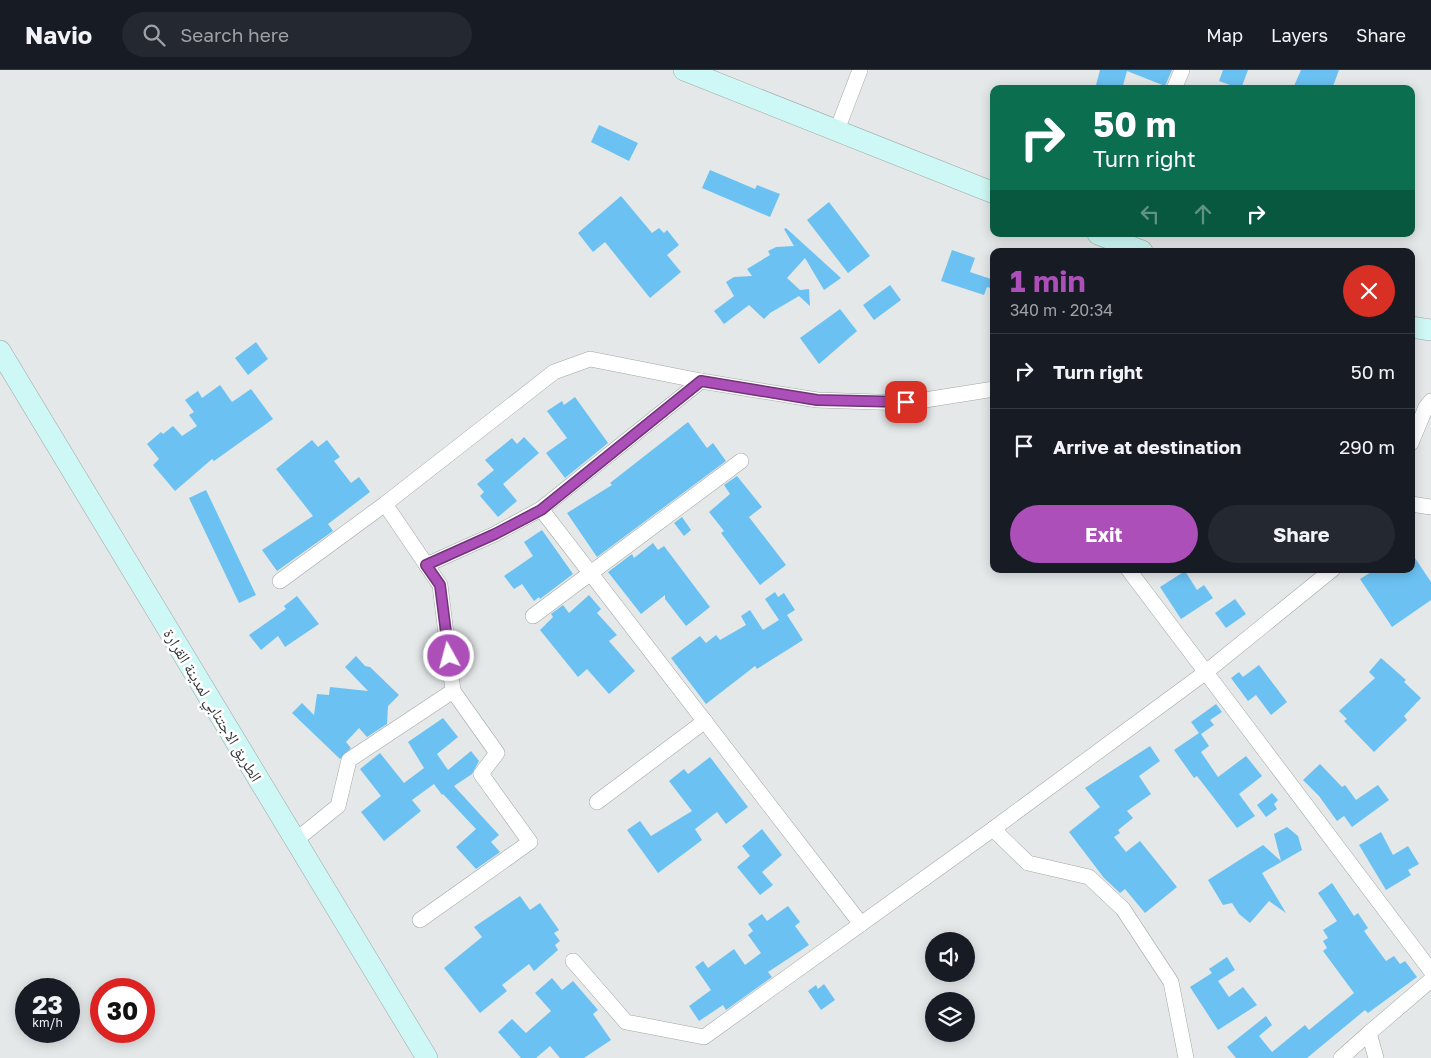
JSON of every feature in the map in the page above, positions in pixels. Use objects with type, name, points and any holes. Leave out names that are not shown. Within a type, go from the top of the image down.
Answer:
[{"type":"main road","points":[[687,71],[990,190]]},
{"type":"main road","points":[[1106,237],[1134,248]]},
{"type":"main road","points":[[1415,328],[1431,330]]},
{"type":"main road","name":"الطريق الاجتنابي لمدينة القرارة","points":[[0,351],[427,1058]]},
{"type":"street","points":[[837,130],[860,70]]},
{"type":"street","points":[[1176,85],[1182,70]]},
{"type":"street","points":[[280,581],[384,504],[554,372],[590,358],[701,381],[817,400],[896,402],[990,390]]},
{"type":"street","points":[[426,565],[495,534],[541,510],[701,381]]},
{"type":"street","points":[[1415,433],[1426,406],[1431,400]]},
{"type":"street","points":[[533,616],[589,572],[741,461]]},
{"type":"street","points":[[384,504],[440,585],[453,691],[496,753],[481,774],[530,842],[420,920]]},
{"type":"street","points":[[1415,505],[1431,507]]},
{"type":"street","points":[[541,510],[861,924]]},
{"type":"street","points":[[1131,573],[1431,971]]},
{"type":"street","points":[[572,961],[626,1022],[704,1037],[993,829],[1206,672],[1329,573]]},
{"type":"street","points":[[296,840],[338,806],[349,760],[453,691]]},
{"type":"street","points":[[597,802],[705,721]]},
{"type":"street","points":[[993,829],[1028,863],[1089,877],[1123,908],[1172,982],[1186,1058]]},
{"type":"street","points":[[1341,1058],[1431,980]]},
{"type":"street","points":[[1369,1033],[1376,1058]]},
{"type":"building","points":[[1100,70],[1172,70],[1165,85],[1127,71],[1123,85],[1096,85]]},
{"type":"building","points":[[1223,70],[1248,70],[1242,85],[1230,85],[1219,81]]},
{"type":"building","points":[[1301,70],[1339,70],[1333,85],[1294,85]]},
{"type":"building","points":[[599,125],[638,143],[629,161],[591,142]]},
{"type":"building","points":[[710,170],[755,189],[757,185],[780,194],[770,217],[702,188]]},
{"type":"building","points":[[621,196],[652,233],[659,228],[664,233],[667,230],[679,245],[667,255],[681,272],[650,298],[605,242],[593,252],[578,233]]},
{"type":"building","points":[[829,202],[870,256],[848,273],[807,220]]},
{"type":"building","points":[[786,228],[841,278],[824,290],[805,258],[787,278],[800,290],[809,289],[810,306],[799,296],[770,313],[764,319],[749,305],[724,324],[714,311],[734,296],[726,282],[734,277],[752,276],[747,269],[770,255],[768,251],[776,247],[794,246],[784,229]]},
{"type":"building","points":[[952,250],[975,258],[970,272],[990,279],[990,288],[987,287],[984,295],[941,281]]},
{"type":"building","points":[[890,285],[901,300],[874,320],[863,305]]},
{"type":"building","points":[[840,309],[857,331],[819,364],[800,338]]},
{"type":"building","points":[[256,342],[268,359],[248,375],[235,358]]},
{"type":"building","points":[[220,385],[232,402],[251,389],[273,419],[214,461],[212,459],[175,491],[153,465],[159,459],[147,444],[161,432],[163,434],[173,426],[182,436],[197,426],[189,415],[194,412],[185,400],[198,391],[202,398]]},
{"type":"building","points":[[575,397],[608,443],[565,478],[546,453],[567,438],[547,411],[562,401],[564,405]]},
{"type":"building","points":[[688,422],[707,448],[713,443],[726,461],[597,557],[567,513],[612,485],[610,483]]},
{"type":"building","points":[[524,437],[539,453],[503,484],[517,501],[498,517],[480,496],[484,492],[477,484],[494,470],[485,460],[512,438],[517,444]]},
{"type":"building","points":[[312,440],[318,447],[327,440],[340,457],[334,461],[351,483],[359,477],[370,492],[328,524],[333,531],[277,571],[262,550],[313,516],[276,469]]},
{"type":"building","points":[[737,476],[762,507],[749,517],[786,565],[760,585],[721,533],[724,531],[709,512],[730,494],[724,485]]},
{"type":"building","points":[[206,490],[256,595],[239,603],[189,498]]},
{"type":"building","points":[[682,517],[691,530],[684,536],[674,523]]},
{"type":"building","points":[[542,530],[573,574],[540,599],[539,597],[534,601],[522,584],[514,589],[504,576],[533,556],[524,542]]},
{"type":"building","points":[[653,543],[658,550],[664,546],[710,607],[686,626],[665,599],[665,595],[641,614],[608,572],[632,554],[634,558]]},
{"type":"building","points":[[1415,558],[1431,582],[1431,600],[1392,627],[1360,579],[1370,573],[1415,573]]},
{"type":"building","points":[[1182,573],[1186,573],[1197,590],[1204,585],[1213,598],[1181,619],[1160,587]]},
{"type":"building","points":[[775,592],[778,597],[784,593],[795,610],[787,615],[803,640],[757,669],[755,666],[706,704],[671,658],[700,636],[706,643],[716,635],[720,640],[746,625],[741,616],[750,610],[763,630],[779,620],[765,599]]},
{"type":"building","points":[[589,595],[601,609],[597,613],[617,635],[609,641],[635,671],[609,694],[587,669],[578,677],[540,630],[553,617],[551,614],[563,605],[569,613]]},
{"type":"building","points":[[297,596],[319,624],[285,647],[278,636],[261,650],[249,635],[286,609],[284,606]]},
{"type":"building","points":[[1235,599],[1246,614],[1226,628],[1215,613]]},
{"type":"building","points":[[356,656],[399,695],[388,706],[387,724],[367,737],[359,728],[346,742],[351,748],[340,759],[292,713],[302,703],[314,715],[317,694],[329,695],[330,687],[368,691],[345,667]]},
{"type":"building","points":[[1381,658],[1406,680],[1404,682],[1421,698],[1404,716],[1407,720],[1374,752],[1344,721],[1347,719],[1339,711],[1375,678],[1369,672]]},
{"type":"building","points":[[1259,665],[1287,702],[1271,715],[1256,695],[1248,701],[1231,678],[1239,672],[1243,677]]},
{"type":"building","points":[[1216,704],[1222,712],[1210,720],[1214,725],[1201,734],[1209,746],[1201,752],[1218,777],[1246,756],[1262,776],[1239,794],[1255,816],[1237,828],[1197,776],[1194,778],[1174,750],[1199,733],[1191,722]]},
{"type":"building","points":[[443,718],[458,737],[437,754],[448,770],[471,751],[479,761],[472,774],[454,786],[499,835],[491,842],[500,852],[476,869],[456,847],[476,829],[442,795],[434,784],[412,800],[421,811],[384,841],[361,812],[381,796],[360,769],[380,753],[404,783],[424,768],[408,742]]},
{"type":"building","points":[[1150,746],[1160,761],[1139,776],[1151,794],[1127,811],[1133,818],[1118,830],[1120,833],[1114,837],[1126,852],[1140,841],[1177,887],[1145,913],[1125,889],[1120,893],[1104,878],[1069,832],[1100,807],[1085,788]]},
{"type":"building","points":[[710,757],[748,807],[726,824],[717,812],[695,829],[702,840],[658,873],[627,830],[640,821],[651,836],[692,811],[669,781],[684,769],[688,774]]},
{"type":"building","points":[[1320,764],[1342,787],[1345,785],[1356,800],[1378,785],[1389,800],[1352,827],[1344,816],[1337,821],[1319,796],[1303,780]]},
{"type":"building","points":[[1272,793],[1278,800],[1274,804],[1277,809],[1266,817],[1257,805]]},
{"type":"building","points":[[1287,827],[1298,836],[1302,850],[1262,873],[1286,913],[1269,901],[1250,923],[1239,914],[1232,903],[1223,905],[1208,880],[1263,845],[1281,861],[1274,834]]},
{"type":"building","points":[[762,829],[782,855],[762,872],[773,885],[760,895],[737,867],[750,856],[742,846]]},
{"type":"building","points":[[1381,832],[1393,855],[1408,846],[1419,864],[1408,870],[1411,875],[1386,890],[1359,845]]},
{"type":"building","points":[[1332,883],[1354,916],[1358,913],[1368,928],[1364,931],[1386,961],[1394,956],[1400,964],[1405,961],[1417,977],[1368,1013],[1365,1010],[1307,1058],[1236,1058],[1227,1047],[1266,1016],[1272,1025],[1259,1036],[1272,1052],[1305,1025],[1309,1030],[1354,993],[1323,951],[1327,948],[1323,941],[1328,938],[1323,930],[1337,921],[1318,893]]},
{"type":"building","points":[[520,896],[530,910],[540,903],[559,930],[554,933],[560,941],[555,945],[558,950],[534,971],[529,964],[502,985],[507,991],[480,1013],[444,968],[482,937],[474,927]]},
{"type":"building","points":[[788,906],[800,922],[795,926],[809,945],[768,972],[772,977],[726,1010],[723,1005],[699,1021],[689,1006],[711,990],[695,967],[703,961],[708,968],[734,949],[745,965],[761,953],[748,935],[753,931],[748,924],[762,914],[767,921]]},
{"type":"building","points":[[1227,957],[1235,970],[1218,981],[1229,997],[1243,987],[1257,1005],[1218,1030],[1190,987],[1212,973],[1209,969]]},
{"type":"building","points":[[552,978],[562,990],[573,981],[598,1010],[593,1014],[611,1040],[584,1058],[560,1058],[550,1046],[536,1058],[521,1058],[498,1032],[512,1019],[526,1033],[551,1011],[535,993]]},
{"type":"building","points":[[824,984],[835,1000],[821,1010],[808,991],[816,985],[818,989]]},
{"type":"route","points":[[449,656],[440,585],[426,565],[495,534],[541,510],[701,381],[817,400],[906,402]]}]
